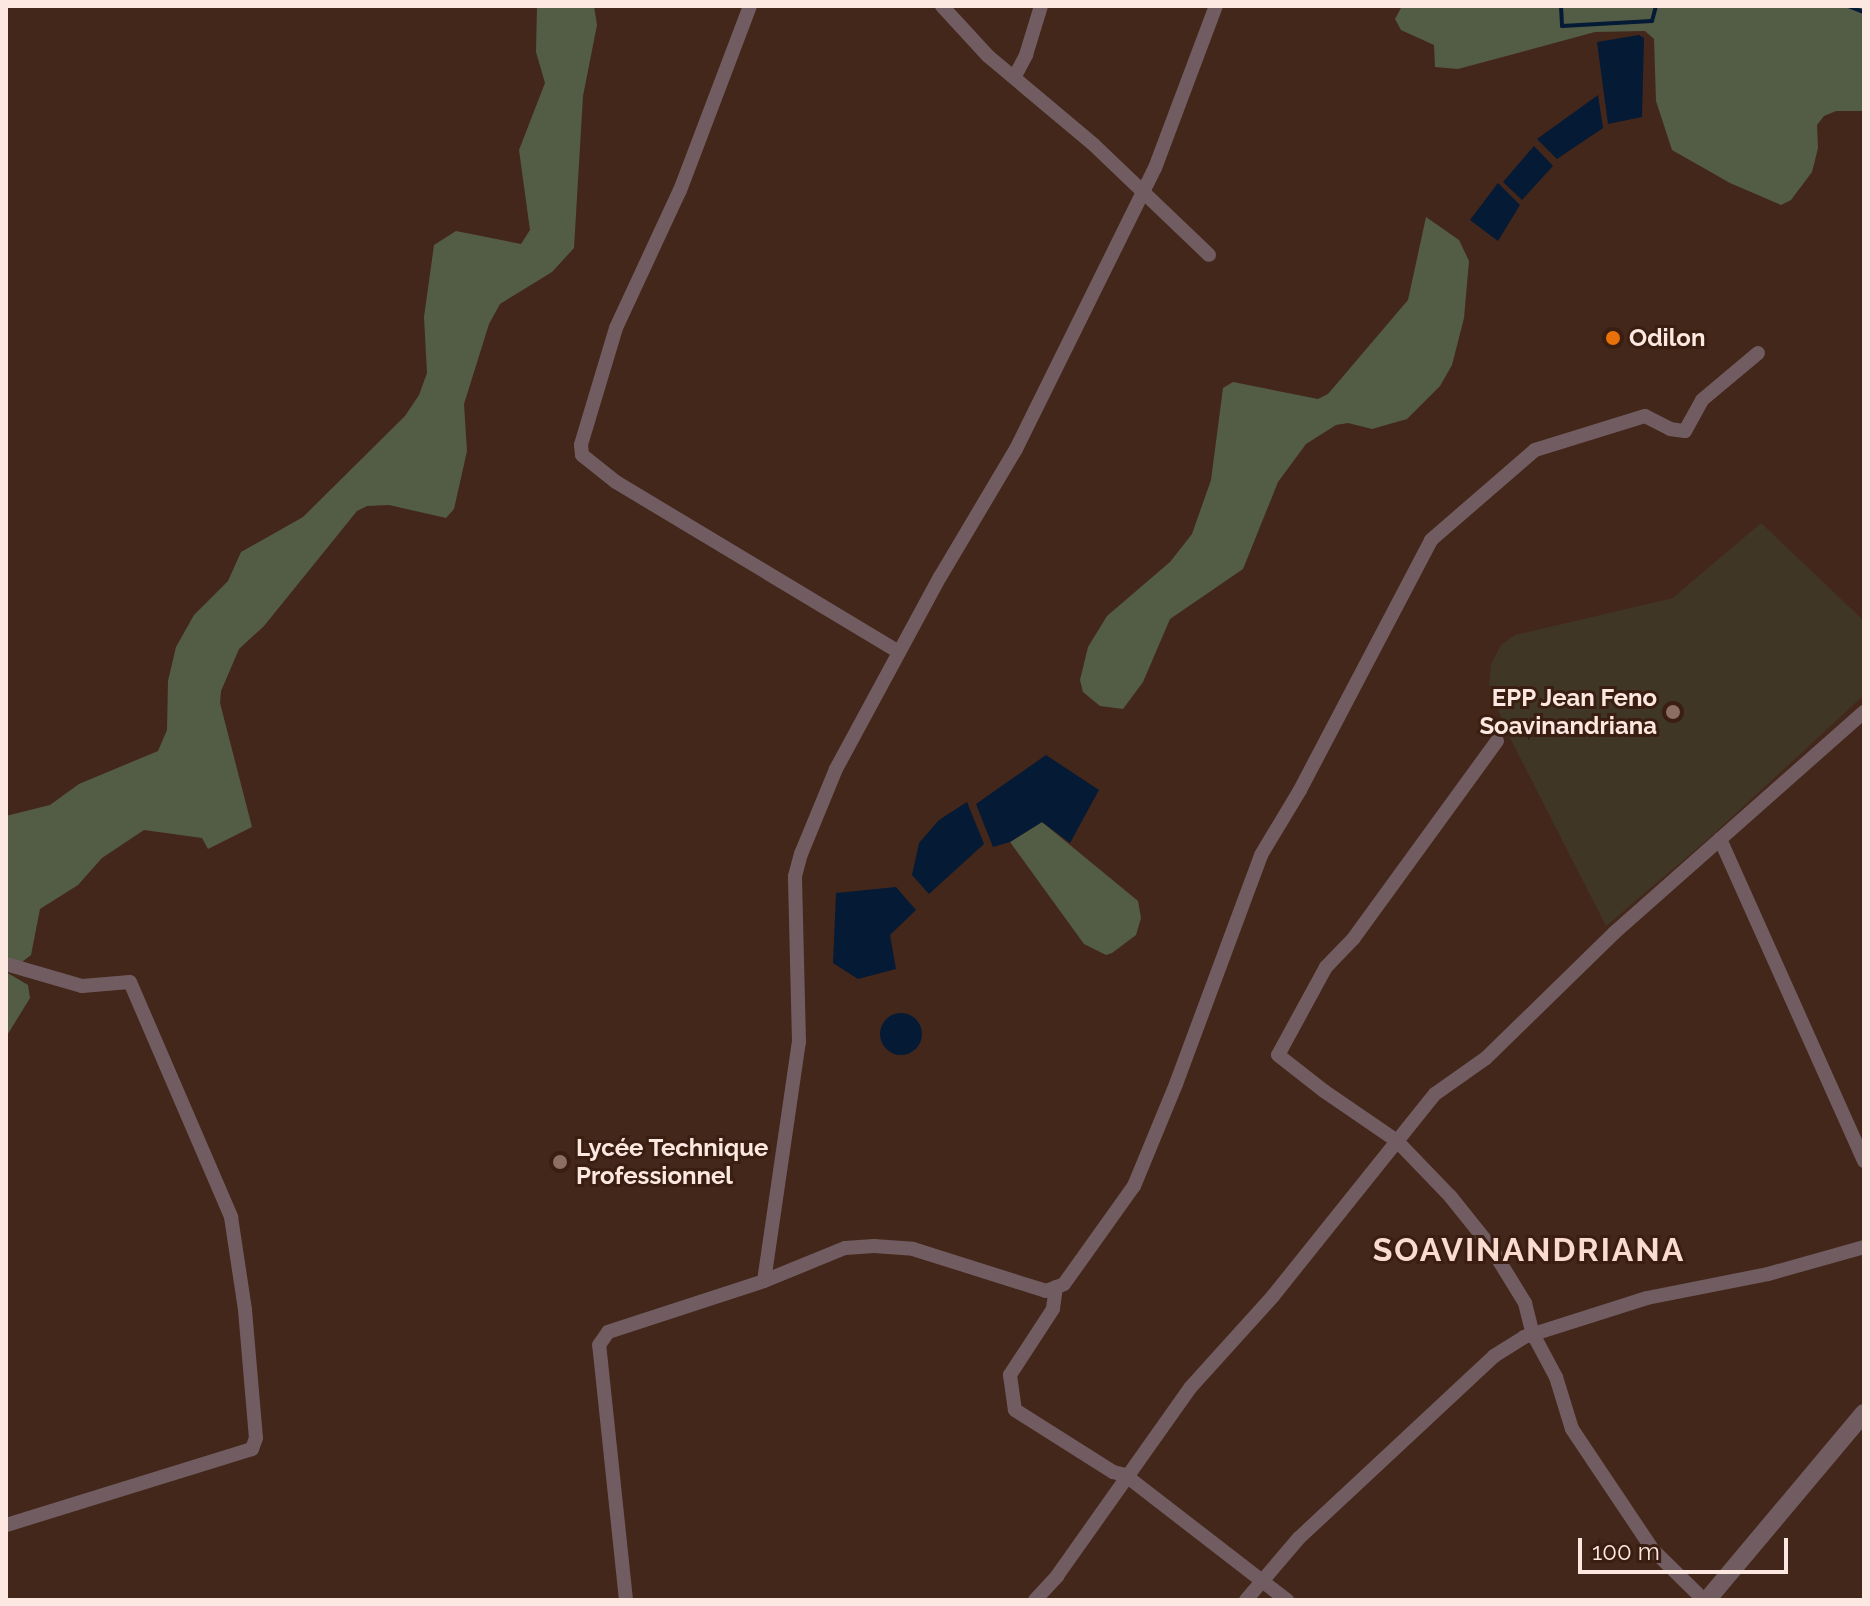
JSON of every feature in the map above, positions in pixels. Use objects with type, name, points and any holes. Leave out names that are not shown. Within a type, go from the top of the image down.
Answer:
[{"type":"street","points":[[750,6],[680,190],[616,328],[581,445],[582,455],[616,482],[899,652]]},
{"type":"street","points":[[942,6],[988,56],[1015,76],[1209,255]]},
{"type":"street","points":[[1015,76],[1026,55],[1041,6]]},
{"type":"street","points":[[764,1281],[799,1042],[795,876],[836,769],[899,652],[1016,449],[1142,191],[1216,6]]},
{"type":"street","points":[[626,1600],[599,1345],[608,1332],[764,1281],[845,1248],[874,1246],[913,1249],[1046,1291],[1064,1284],[1134,1186],[1261,855],[1300,790],[1431,540],[1535,450],[1645,416],[1670,429],[1685,431],[1702,400],[1758,353]]},
{"type":"street","points":[[1035,1600],[1057,1576],[1125,1475],[1190,1388],[1273,1296],[1435,1094],[1486,1058],[1614,933],[1864,712]]},
{"type":"street","points":[[1497,741],[1353,939],[1326,967],[1278,1055],[1397,1141],[1450,1196],[1490,1246],[1525,1303],[1533,1334],[1556,1377],[1572,1429],[1653,1550],[1706,1600],[1864,1413]]},
{"type":"street","points":[[1720,839],[1864,1161]]},
{"type":"street","points":[[6,964],[82,986],[130,982],[231,1217],[245,1310],[256,1438],[252,1449],[6,1525]]},
{"type":"street","points":[[1246,1600],[1299,1538],[1494,1356],[1533,1334],[1647,1298],[1768,1274],[1864,1247]]},
{"type":"street","points":[[1056,1287],[1053,1309],[1010,1375],[1015,1410],[1113,1472],[1125,1475],[1287,1600]]},
{"type":"shaded area","name":"EPP Jean Feno Soavinandriana","points":[[1761,523],[1864,621],[1864,695],[1707,840],[1606,926],[1505,728],[1489,685],[1491,664],[1501,645],[1515,635],[1673,598]]},
{"type":"green space","points":[[537,6],[594,6],[597,25],[583,96],[574,248],[552,272],[500,304],[489,324],[464,404],[467,451],[454,509],[446,518],[389,505],[367,506],[357,511],[264,626],[239,649],[221,691],[220,703],[252,827],[208,849],[202,838],[144,830],[102,858],[78,885],[40,909],[31,955],[22,962],[6,959],[6,816],[50,805],[79,784],[158,751],[167,730],[168,681],[176,647],[194,615],[228,581],[241,552],[303,517],[405,416],[419,395],[427,373],[424,317],[434,245],[456,231],[521,244],[530,230],[519,150],[545,83],[536,52]]},
{"type":"green space","points":[[1402,6],[1864,6],[1864,111],[1836,111],[1824,116],[1817,125],[1818,148],[1812,172],[1791,200],[1781,205],[1730,183],[1672,150],[1656,101],[1654,39],[1645,31],[1595,32],[1458,69],[1435,67],[1434,45],[1401,30],[1395,19]]},
{"type":"green space","points":[[1426,217],[1459,240],[1469,261],[1464,318],[1452,365],[1440,386],[1407,419],[1372,429],[1348,423],[1336,425],[1306,444],[1278,482],[1243,569],[1170,619],[1143,682],[1123,709],[1100,706],[1083,692],[1080,680],[1088,647],[1107,616],[1170,562],[1192,534],[1211,480],[1223,388],[1233,382],[1318,399],[1328,394],[1408,300]]},
{"type":"green space","points":[[1042,822],[1138,901],[1141,918],[1136,935],[1112,953],[1106,955],[1084,944],[1010,842]]},
{"type":"green space","points":[[6,972],[28,985],[30,998],[6,1037]]},
{"type":"water","points":[[1639,35],[1644,38],[1642,117],[1608,124],[1597,42]]},
{"type":"water","points":[[1598,95],[1603,128],[1557,159],[1537,139]]},
{"type":"water","points":[[1534,146],[1553,166],[1522,200],[1503,182]]},
{"type":"water","points":[[1498,183],[1520,205],[1498,241],[1470,220]]},
{"type":"water","points":[[1046,755],[1099,790],[1070,843],[1042,822],[1010,842],[993,847],[976,804]]},
{"type":"water","points":[[967,802],[984,844],[929,894],[912,875],[919,843],[939,820]]},
{"type":"water","points":[[896,887],[916,910],[890,935],[896,969],[858,979],[833,963],[836,893]]},
{"type":"water","points":[[901,1013],[916,1019],[922,1034],[916,1049],[901,1055],[886,1049],[880,1034],[886,1019]]},
{"type":"waterway","points":[[1561,6],[1562,26],[1652,21],[1656,6]]},
{"type":"waterway","points":[[1848,6],[1864,12]]},
{"type":"place","name":"Odilon","points":[[1613,338]]},
{"type":"place","name":"EPP Jean Feno Soavinandriana","points":[[1673,712]]},
{"type":"place","name":"Lycée Technique Professionnel","points":[[560,1162]]},
{"type":"district","name":"SOAVINANDRIANA","points":[[1529,1250]]}]
